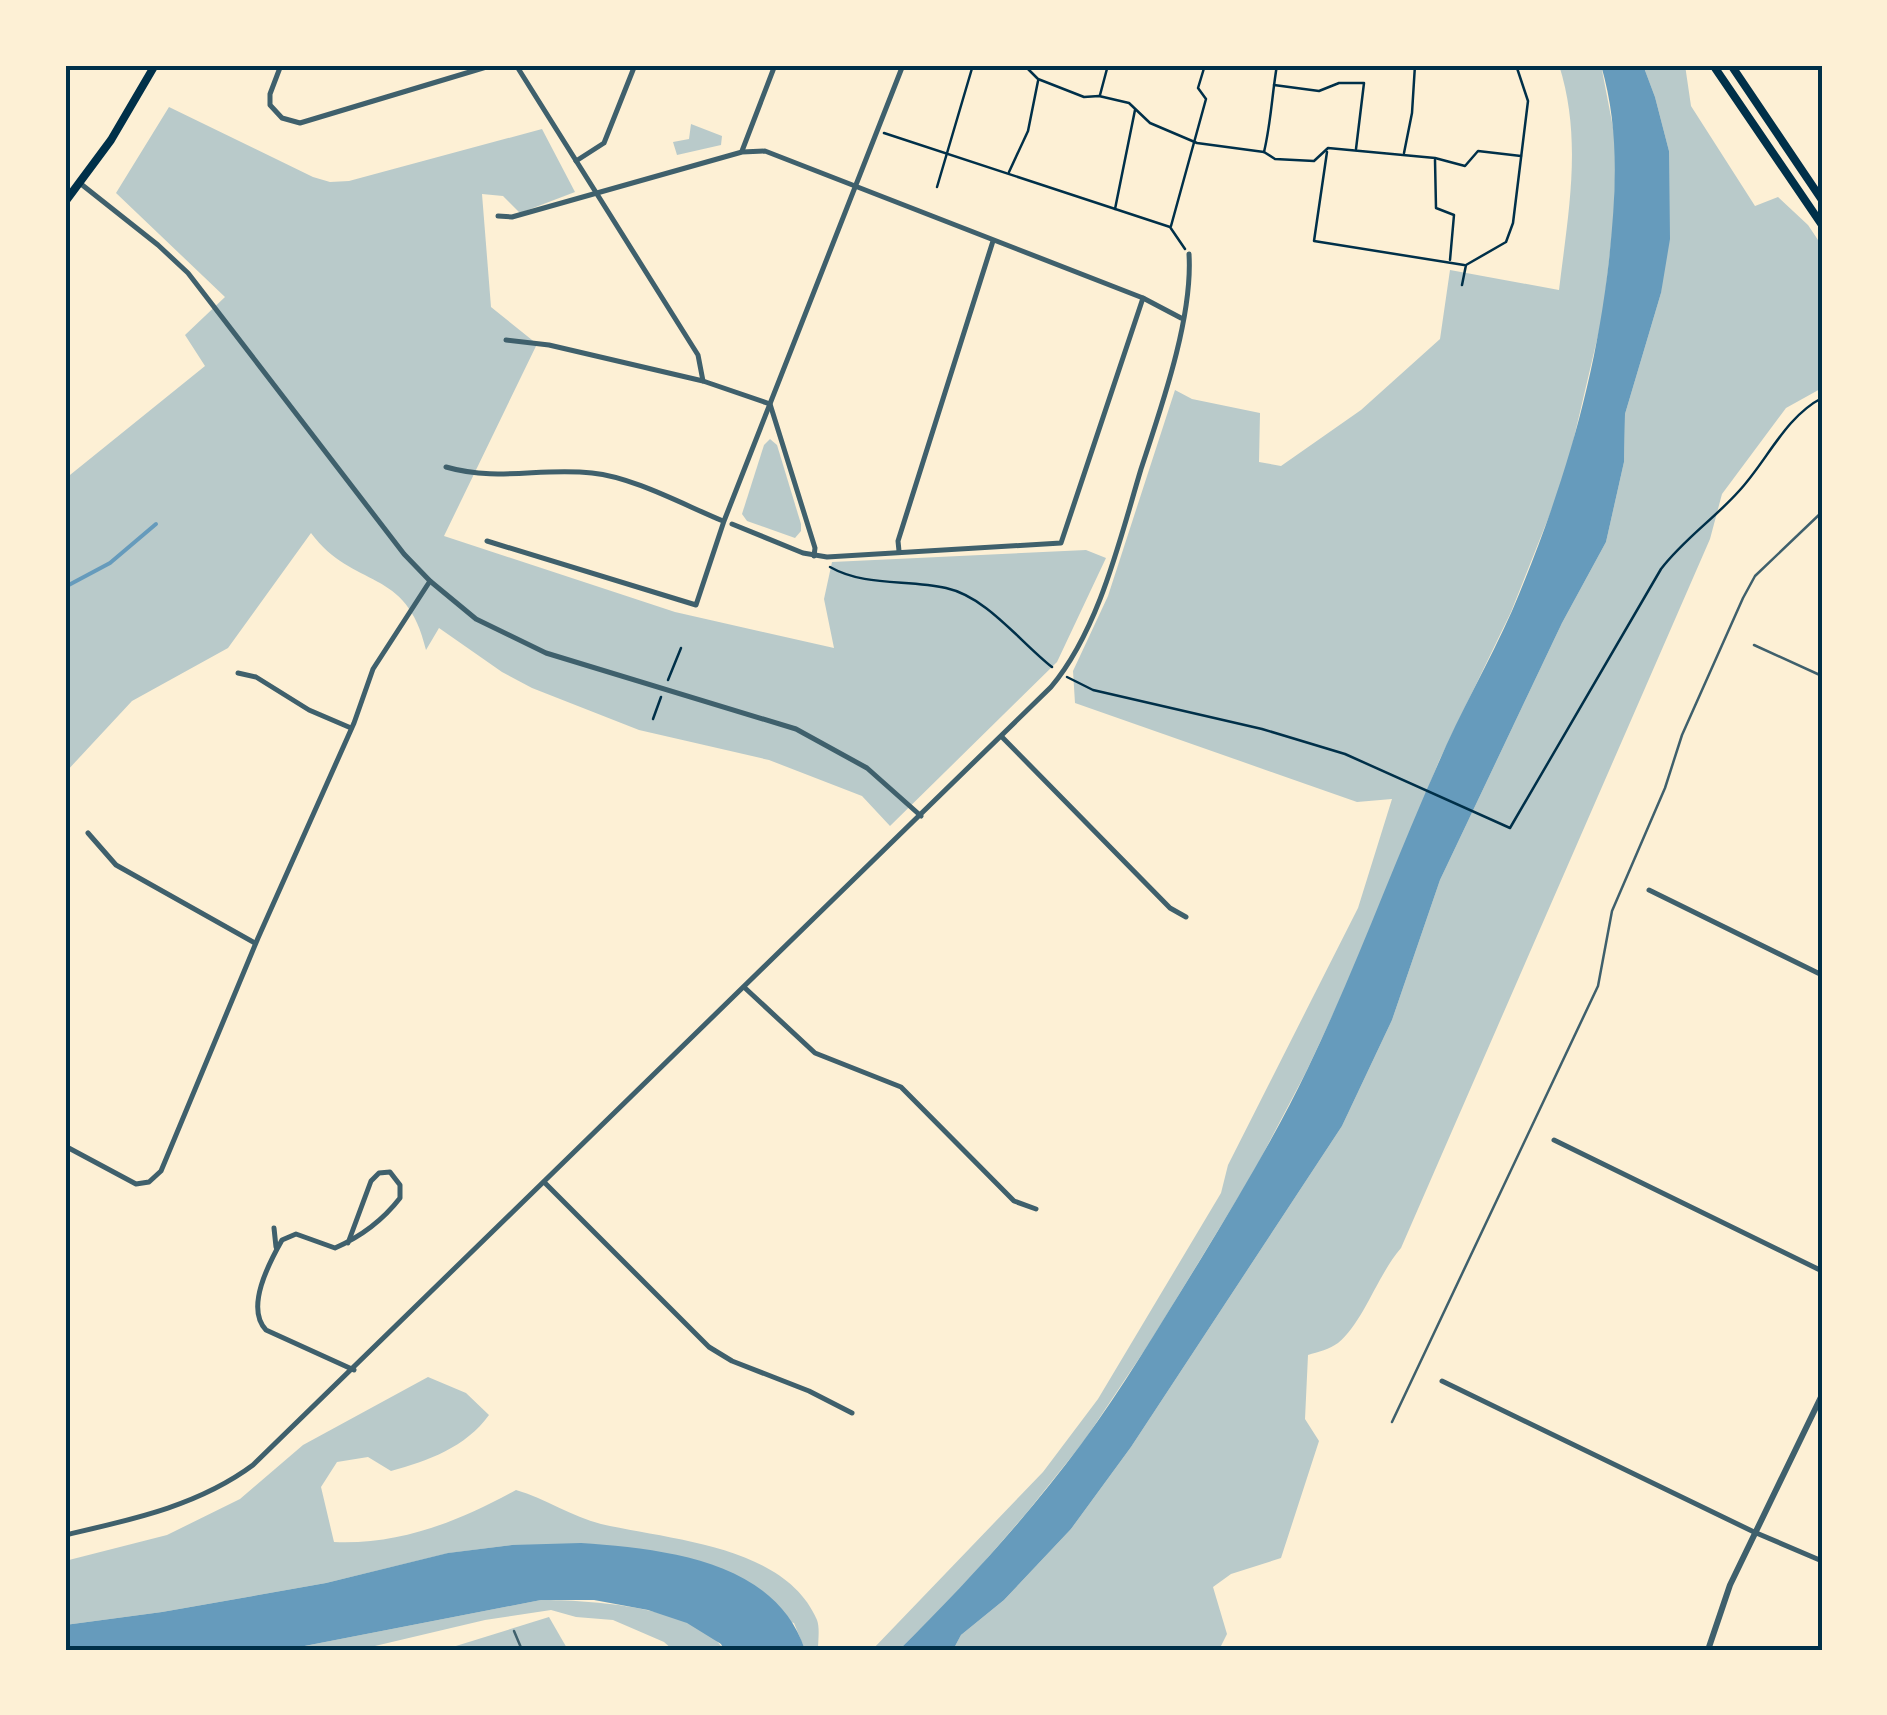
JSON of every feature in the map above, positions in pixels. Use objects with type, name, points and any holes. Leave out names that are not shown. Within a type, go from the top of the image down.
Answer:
[{"type":"main road","points":[[65,202],[140,95],[154,65]]},
{"type":"main road","points":[[1713,65],[1822,225]]},
{"type":"main road","points":[[1731,65],[1822,200]]},
{"type":"street","points":[[281,65],[269,98],[276,114],[292,122],[310,121],[493,65]]},
{"type":"street","points":[[516,65],[698,355],[703,381]]},
{"type":"street","points":[[576,161],[604,143],[635,65]]},
{"type":"street","points":[[742,152],[774,65]]},
{"type":"street","points":[[487,541],[696,605],[903,65]]},
{"type":"street","points":[[498,216],[512,217],[596,195],[742,152],[765,151],[1142,298],[1181,318]]},
{"type":"street","points":[[81,184],[188,273],[387,535],[430,580],[476,618],[546,653],[796,729],[867,768],[921,816]]},
{"type":"street","points":[[899,552],[898,541],[993,241]]},
{"type":"street","points":[[65,1535],[161,1510],[228,1483],[266,1454],[1002,737],[1062,674],[1082,640],[1107,578],[1169,380],[1190,274],[1189,254]]},
{"type":"street","points":[[446,467],[495,476],[568,471],[603,474],[814,556],[1060,542],[1142,298]]},
{"type":"street","points":[[506,340],[548,345],[703,381],[770,404]]},
{"type":"street","points":[[770,404],[816,548],[814,556]]},
{"type":"street","points":[[65,1146],[132,1182],[148,1182],[164,1166],[256,944],[352,728],[378,658],[430,580]]},
{"type":"street","points":[[238,673],[256,677],[309,710],[352,728]]},
{"type":"street","points":[[1002,737],[1170,908],[1186,917]]},
{"type":"street","points":[[88,834],[116,866],[256,944]]},
{"type":"street","points":[[1649,890],[1822,975]]},
{"type":"street","points":[[745,988],[815,1053],[902,1088],[1014,1201],[1036,1208]]},
{"type":"street","points":[[1554,1140],[1822,1271]]},
{"type":"street","points":[[348,1242],[371,1181],[379,1173],[390,1172],[401,1188],[399,1200],[364,1233],[348,1242],[332,1248],[294,1234],[284,1237],[257,1304],[260,1324],[266,1330],[354,1370]]},
{"type":"street","points":[[544,1182],[709,1348],[732,1362],[809,1391],[852,1413]]},
{"type":"street","points":[[274,1228],[276,1250]]},
{"type":"street","points":[[1442,1381],[1754,1532],[1822,1560]]},
{"type":"street","points":[[1708,1650],[1718,1614],[1754,1532],[1822,1394]]},
{"type":"lane","points":[[1392,1422],[1598,986],[1612,911],[1666,788],[1682,735],[1743,598],[1755,576],[1822,512]]},
{"type":"lane","points":[[1754,646],[1822,676]]},
{"type":"lane","points":[[514,1631],[522,1650]]},
{"type":"path","points":[[938,186],[972,65]]},
{"type":"path","points":[[1024,65],[1038,79],[1084,97],[1129,103],[1150,122],[1196,143],[1264,152],[1275,159],[1314,161],[1328,148],[1435,158],[1464,166],[1478,152],[1520,156]]},
{"type":"path","points":[[1099,96],[1108,65]]},
{"type":"path","points":[[1170,227],[1206,100],[1198,88],[1204,65]]},
{"type":"path","points":[[1264,152],[1278,65]]},
{"type":"path","points":[[1403,155],[1412,113],[1415,65]]},
{"type":"path","points":[[1328,148],[1314,240],[1466,266],[1506,242],[1513,224],[1528,101],[1516,65]]},
{"type":"path","points":[[1008,174],[1028,131],[1038,79]]},
{"type":"path","points":[[1274,85],[1318,90],[1339,83],[1364,83],[1356,151]]},
{"type":"path","points":[[1114,209],[1135,108]]},
{"type":"path","points":[[878,131],[1170,227],[1189,254]]},
{"type":"path","points":[[1435,158],[1436,208],[1454,216],[1450,263]]},
{"type":"path","points":[[1462,284],[1466,266]]},
{"type":"path","points":[[827,556],[832,570],[844,574],[948,588],[968,596],[1079,685],[1284,735],[1345,754],[1510,828],[1668,560],[1737,494],[1801,412],[1822,398]]},
{"type":"shaded area","points":[[1559,65],[1601,65],[1616,143],[1614,217],[1603,314],[1565,476],[1511,612],[1439,761],[1357,963],[1306,1072],[1253,1173],[1150,1342],[1084,1441],[960,1590],[899,1650],[872,1650],[1043,1472],[1098,1399],[1221,1193],[1228,1165],[1358,908],[1392,799],[1357,802],[1075,703],[1073,671],[1108,596],[1175,390],[1192,399],[1260,413],[1259,462],[1281,466],[1361,410],[1440,339],[1450,270],[1559,290],[1572,149]]},
{"type":"shaded area","points":[[1643,65],[1685,65],[1691,106],[1755,206],[1778,197],[1808,225],[1822,246],[1822,388],[1786,408],[1722,494],[1710,539],[1401,1248],[1347,1334],[1331,1347],[1308,1355],[1305,1419],[1319,1441],[1281,1558],[1231,1574],[1213,1587],[1227,1634],[1219,1650],[953,1650],[961,1635],[1004,1600],[1071,1529],[1131,1447],[1342,1126],[1392,1020],[1440,880],[1562,623],[1606,542],[1624,462],[1625,414],[1661,293],[1669,151]]},
{"type":"shaded area","points":[[169,107],[330,182],[349,181],[542,129],[575,192],[520,213],[503,196],[482,194],[491,307],[537,344],[444,536],[675,612],[834,648],[824,599],[832,562],[1086,550],[1106,558],[1057,662],[890,826],[862,796],[769,760],[639,730],[532,688],[439,628],[426,650],[406,604],[377,581],[344,564],[311,533],[228,648],[132,701],[65,773],[65,479],[205,366],[185,335],[225,297],[116,193]]},
{"type":"shaded area","points":[[691,124],[722,136],[721,145],[677,155],[673,142],[689,139]]},
{"type":"shaded area","points":[[770,439],[777,445],[801,524],[795,538],[747,521],[742,514],[764,445]]},
{"type":"shaded area","points":[[428,1377],[466,1393],[489,1415],[458,1444],[405,1467],[391,1471],[368,1457],[337,1462],[321,1487],[334,1542],[383,1540],[429,1529],[516,1490],[590,1521],[691,1542],[753,1561],[801,1595],[817,1620],[818,1650],[805,1650],[794,1623],[512,1545],[449,1553],[326,1583],[65,1625],[65,1561],[167,1535],[240,1499],[303,1445]]},
{"type":"shaded area","points":[[541,1600],[612,1604],[666,1615],[710,1635],[724,1650],[673,1650],[664,1642],[613,1620],[551,1610],[485,1620],[358,1650],[284,1650]]},
{"type":"shaded area","points":[[549,1617],[568,1650],[443,1650]]},
{"type":"water","points":[[1601,65],[1643,65],[1669,151],[1670,239],[1661,293],[1625,414],[1624,462],[1606,542],[1562,623],[1440,880],[1392,1020],[1342,1126],[1131,1447],[1071,1529],[1004,1600],[961,1635],[953,1650],[899,1650],[995,1550],[1082,1443],[1242,1191],[1308,1068],[1421,802],[1512,611],[1574,439],[1603,306],[1615,162],[1611,113]]},
{"type":"water","points":[[581,1543],[680,1555],[742,1578],[769,1596],[790,1620],[805,1650],[724,1650],[721,1644],[687,1623],[648,1610],[594,1600],[541,1600],[284,1650],[65,1650],[65,1625],[326,1583],[448,1553],[512,1545]]},
{"type":"waterway","points":[[65,587],[110,563],[156,524]]}]
